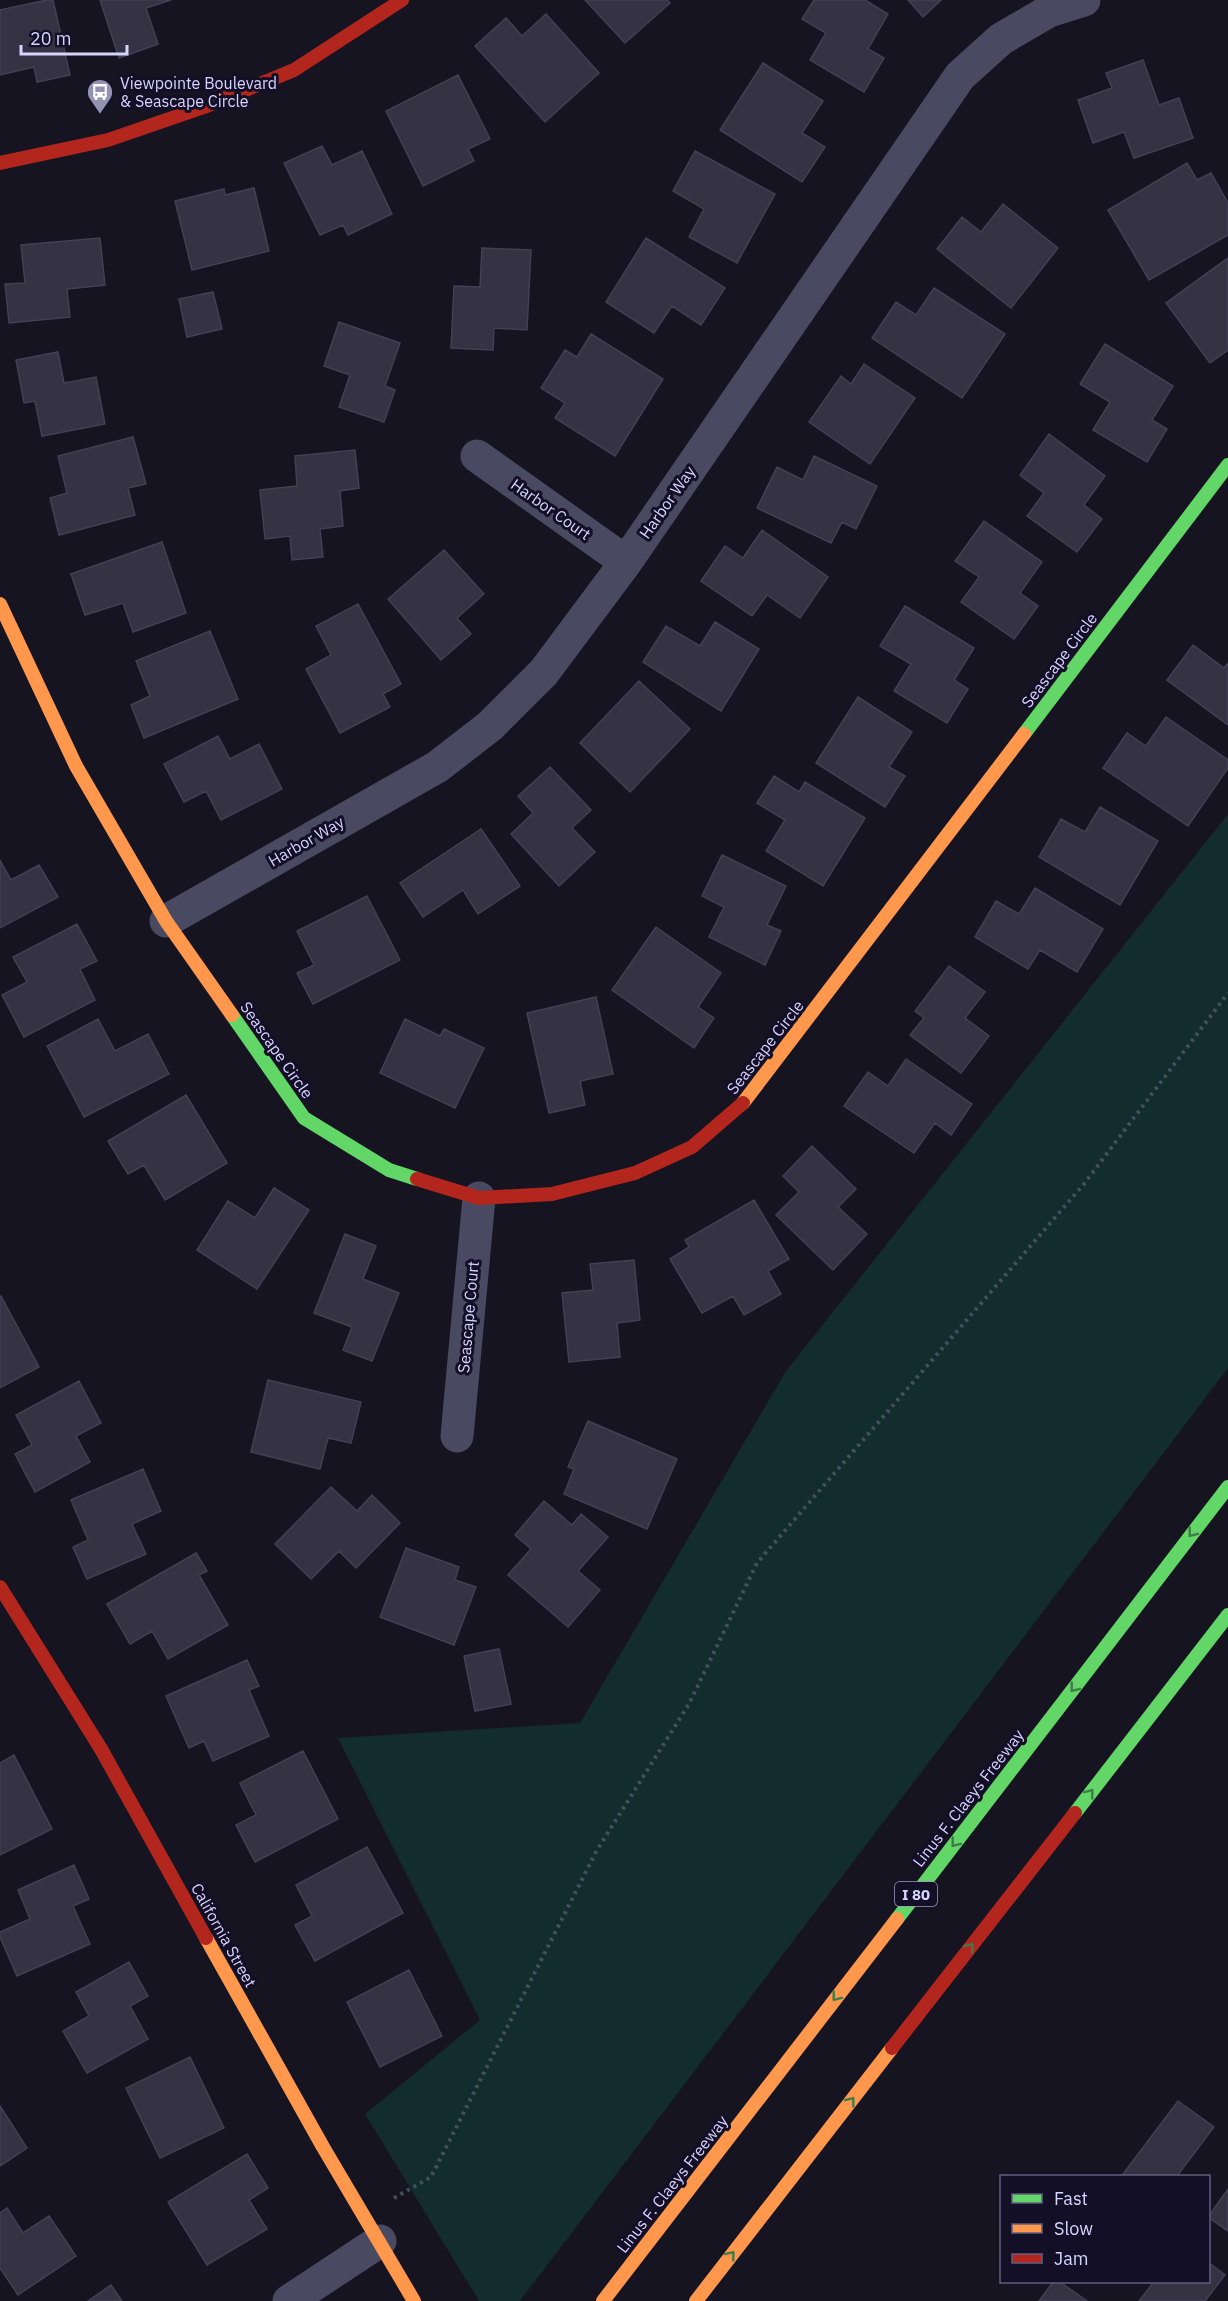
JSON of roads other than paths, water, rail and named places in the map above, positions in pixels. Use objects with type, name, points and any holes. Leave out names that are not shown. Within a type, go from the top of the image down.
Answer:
[{"type":"main road","points":[[0,163],[108,140],[214,103],[294,70],[402,0]]},
{"type":"main road","name":"Seascape Circle","points":[[0,604],[76,766],[166,921],[304,1118],[389,1170],[479,1198],[552,1194],[635,1173],[692,1147],[740,1107],[1228,465]]},
{"type":"main road","name":"Linus F. Claeys Freeway","points":[[603,2301],[1228,1487]]},
{"type":"main road","name":"California Street","points":[[0,1587],[101,1749],[323,2147],[412,2298]]},
{"type":"main road","points":[[696,2301],[1228,1615]]},
{"type":"street","name":"Harbor Way","points":[[166,921],[436,767],[490,726],[544,672],[626,562],[960,76],[1001,39],[1049,11],[1084,0]]},
{"type":"street","name":"Harbor Court","points":[[477,456],[626,562]]},
{"type":"street","name":"Seascape Court","points":[[457,1436],[479,1198]]},
{"type":"street","points":[[289,2301],[372,2227]]},
{"type":"place","name":"Viewpointe Boulevard & Seascape Circle","points":[[100,115]]}]
